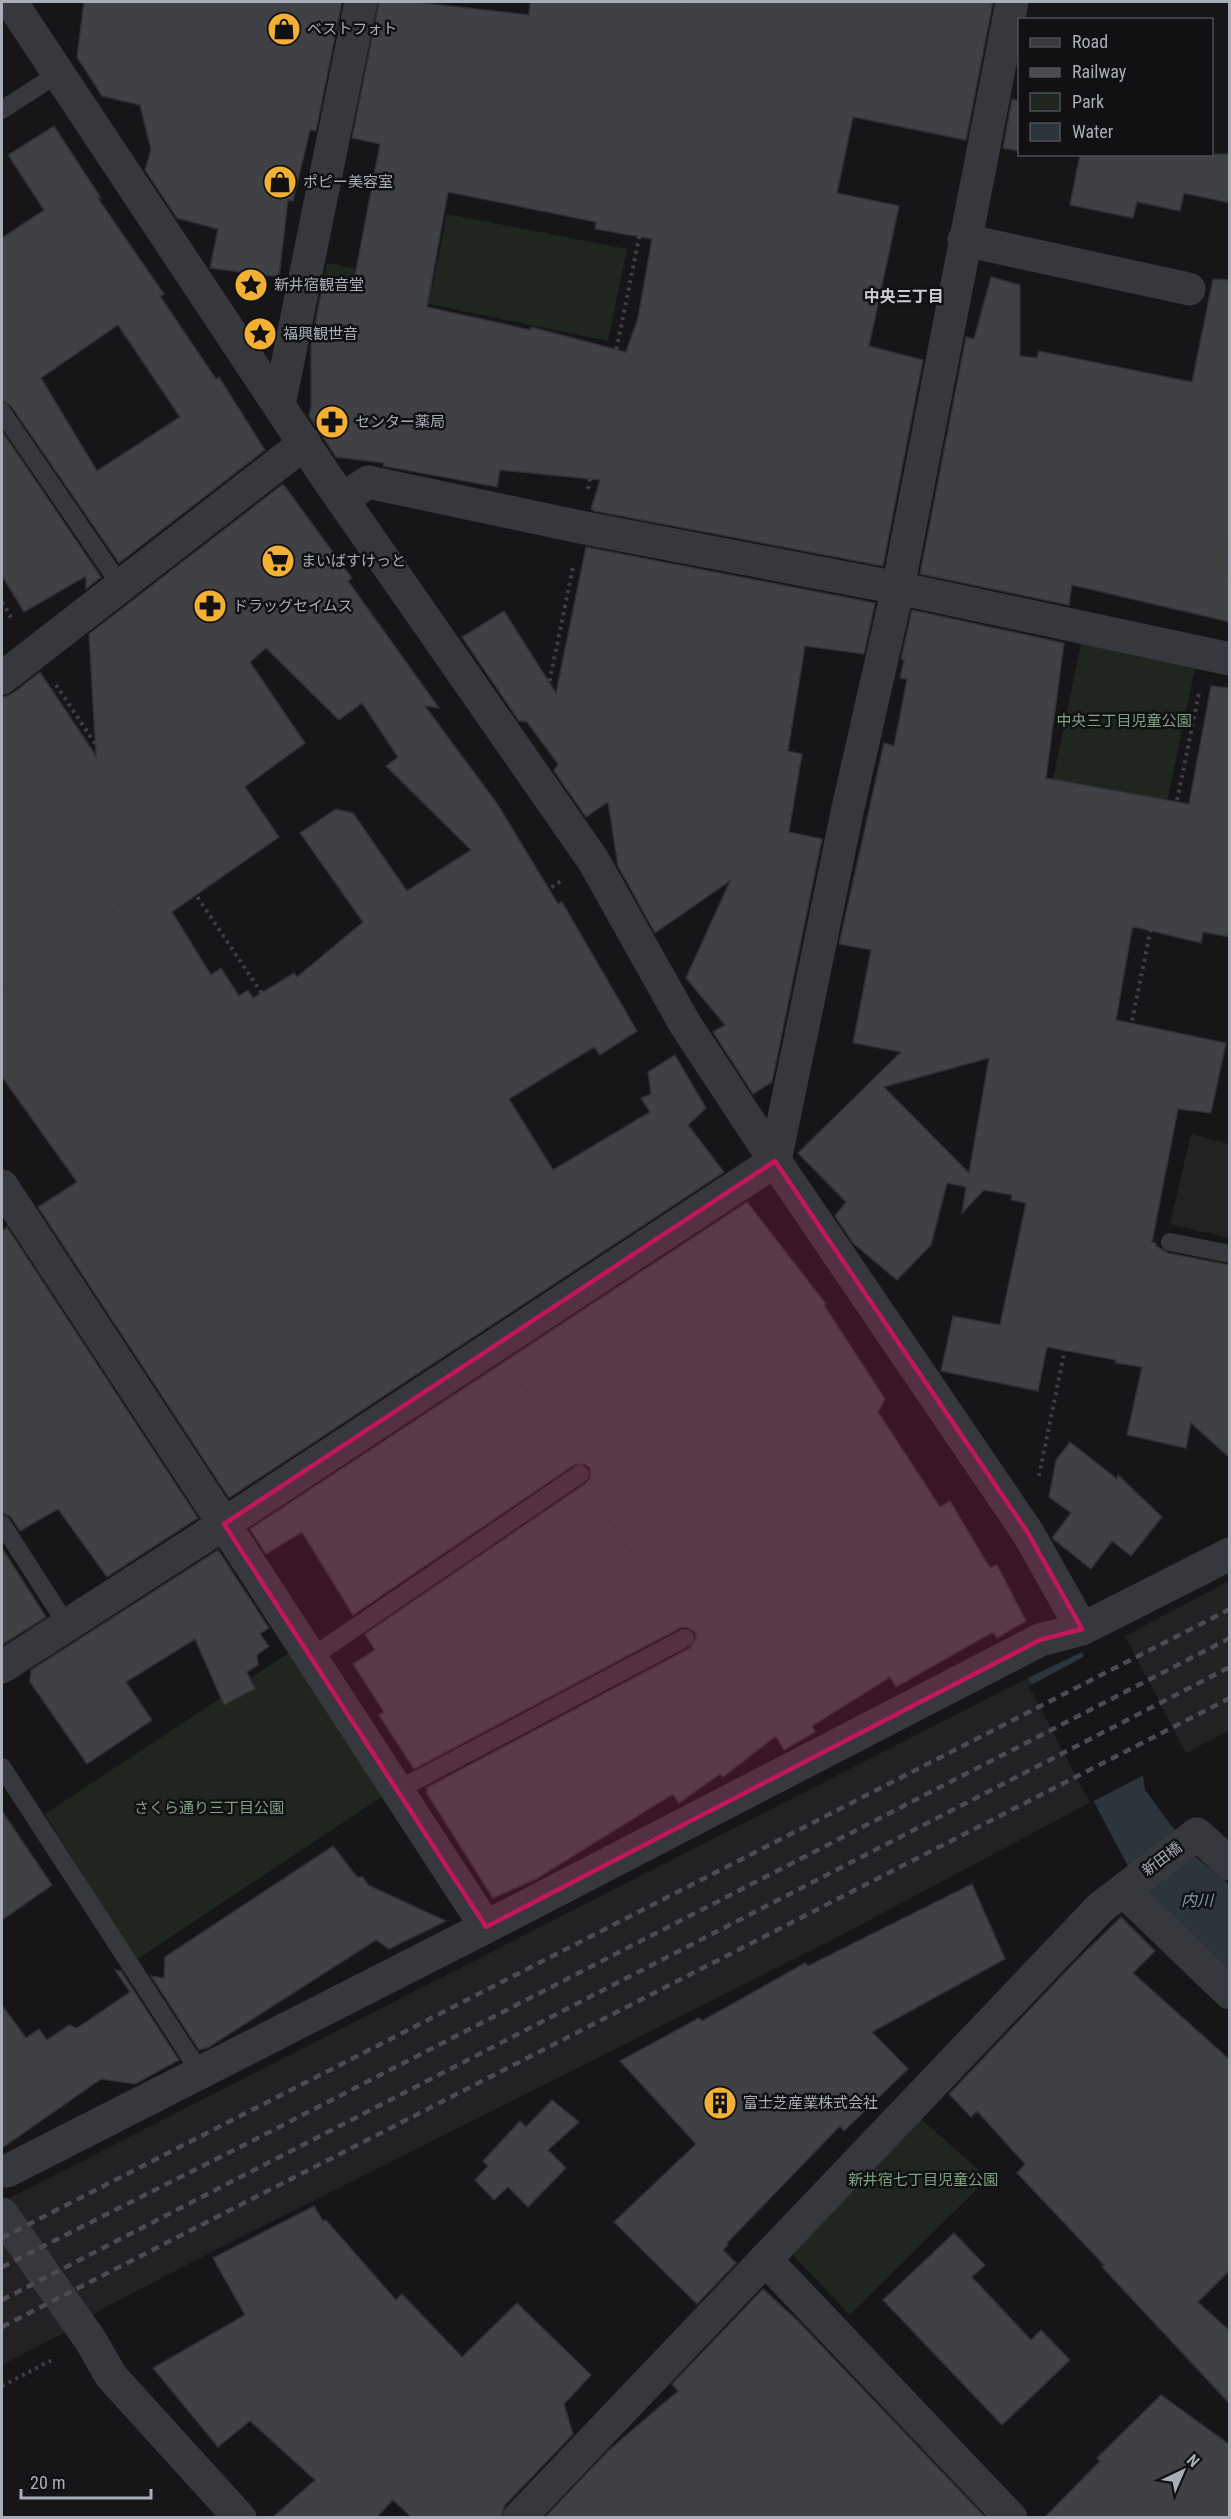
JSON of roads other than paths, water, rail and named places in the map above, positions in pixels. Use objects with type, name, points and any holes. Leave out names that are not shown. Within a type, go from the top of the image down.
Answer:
[{"type":"street","points":[[279,405],[361,2]]},
{"type":"street","points":[[2,1667],[224,1524],[775,1161],[848,808],[898,588],[1012,2]]},
{"type":"street","points":[[21,8],[59,73],[342,500],[398,564],[524,760],[593,860],[686,1024],[775,1161],[1028,1533],[1082,1629]]},
{"type":"street","points":[[964,240],[1189,289]]},
{"type":"street","points":[[2,678],[305,443]]},
{"type":"street","points":[[342,500],[368,482],[522,520],[580,527],[898,588],[1218,657]]},
{"type":"street","points":[[2,1186],[312,1657],[486,1927]]},
{"type":"street","points":[[2,2171],[7,2171],[486,1927],[1040,1640],[1082,1629],[1230,1554]]},
{"type":"street","name":"新田橋","points":[[519,2517],[1101,1907],[1197,1833],[1230,1864]]},
{"type":"street","points":[[1129,1884],[1230,1993]]},
{"type":"street","points":[[2,2214],[91,2341],[111,2376],[240,2517]]},
{"type":"street","points":[[765,2259],[1011,2517]]},
{"type":"lane","points":[[2,110],[59,73]]},
{"type":"lane","points":[[2,412],[121,586]]},
{"type":"lane","points":[[1170,1242],[1230,1254]]},
{"type":"lane","points":[[312,1657],[580,1474]]},
{"type":"lane","points":[[2,1524],[67,1625]]},
{"type":"lane","points":[[398,1790],[685,1638]]},
{"type":"lane","points":[[2,1767],[200,2072]]},
{"type":"water","name":"内川","points":[[1082,1652],[1143,1775],[1145,1790],[1193,1855],[1229,1884],[1229,1979],[1190,1941],[1129,1868],[1028,1678]]},
{"type":"railway","points":[[2,2238],[1230,1609]]},
{"type":"railway","points":[[2,2267],[250,2142],[1230,1638]]},
{"type":"railway","points":[[2,2300],[1230,1667]]},
{"type":"railway","points":[[2,2327],[1230,1698]]},
{"type":"place","name":"ベストフォト","points":[[284,29]]},
{"type":"place","name":"ポピー美容室","points":[[280,182]]},
{"type":"place","name":"新井宿観音堂","points":[[251,285]]},
{"type":"place","name":"福興観世音","points":[[260,334]]},
{"type":"place","name":"センター薬局","points":[[332,422]]},
{"type":"place","name":"まいばすけっと","points":[[278,561]]},
{"type":"place","name":"ドラッグセイムス","points":[[210,606]]},
{"type":"place","name":"富士芝産業株式会社","points":[[720,2103]]},
{"type":"district","name":"中央三丁目","points":[[904,296]]},
{"type":"park label","name":"中央三丁目児童公園","points":[[1124,721]]},
{"type":"park label","name":"さくら通り三丁目公園","points":[[209,1808]]},
{"type":"park label","name":"新井宿七丁目児童公園","points":[[923,2180]]}]
